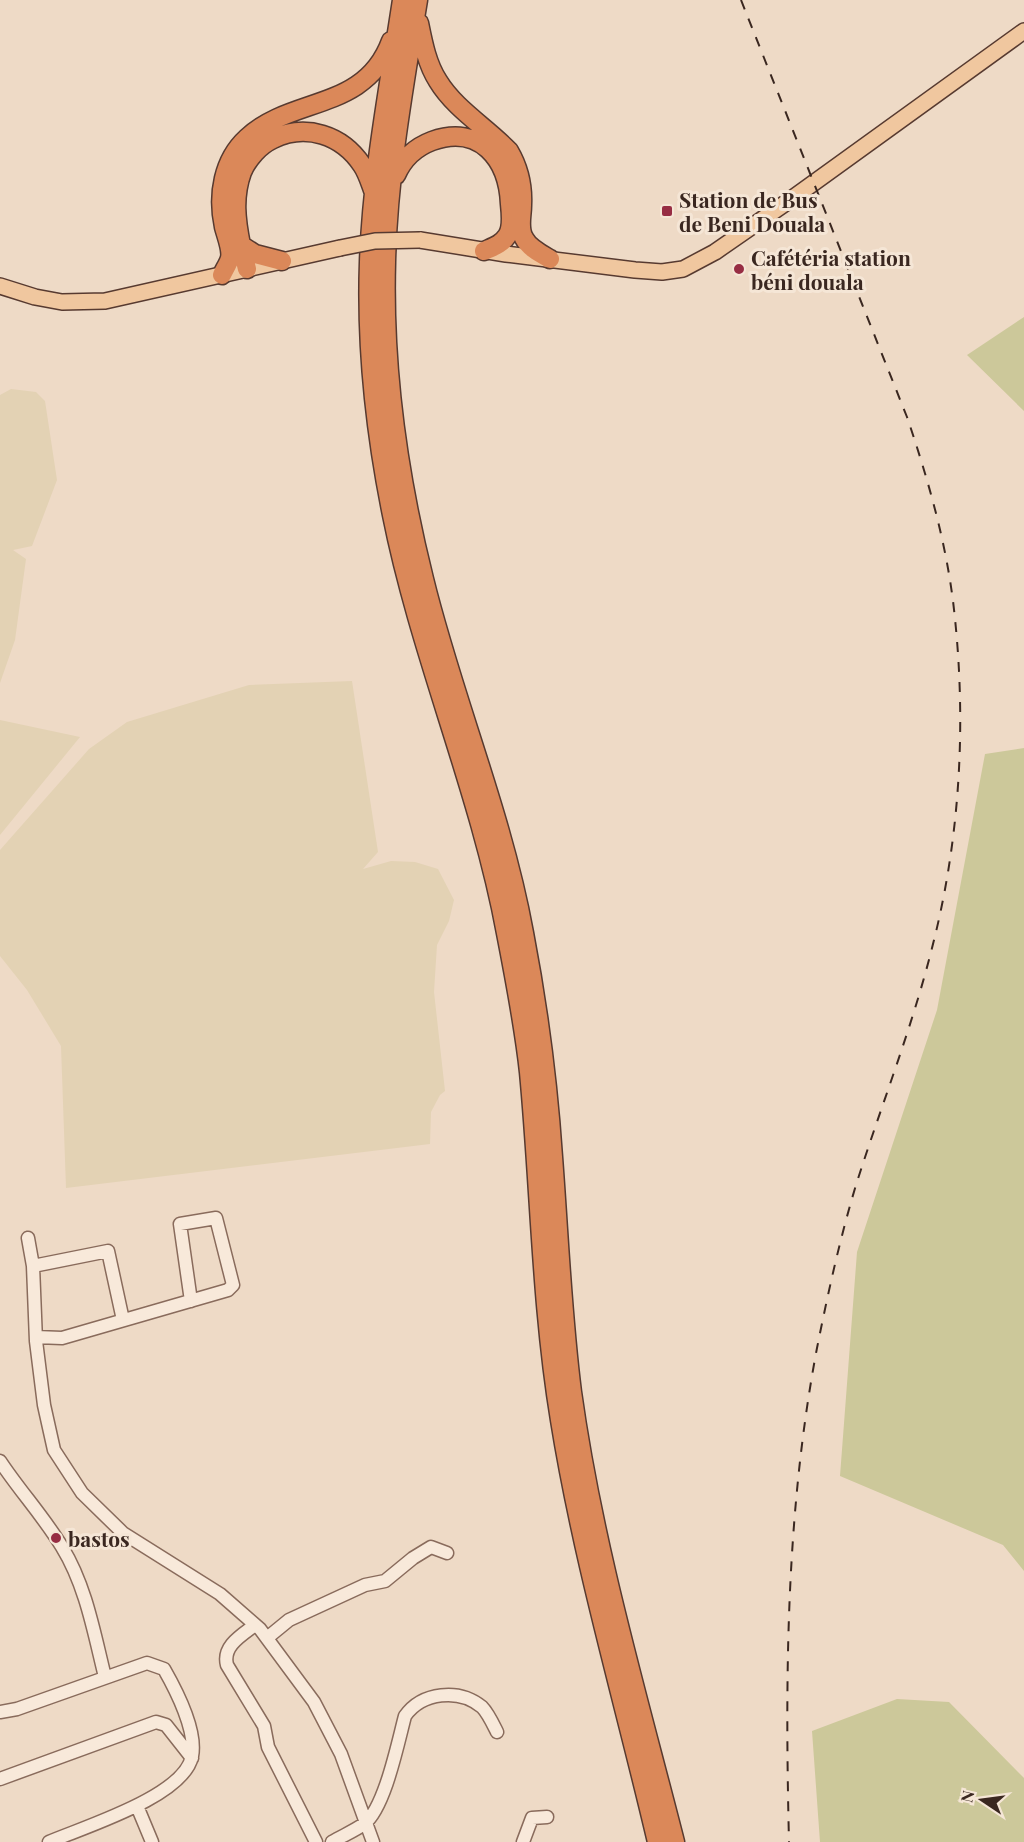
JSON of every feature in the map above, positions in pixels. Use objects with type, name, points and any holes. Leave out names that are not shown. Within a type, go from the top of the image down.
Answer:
[{"type":"highway","points":[[409,6],[383,191],[369,264],[384,411],[382,461],[402,559],[485,846],[505,927],[528,1069],[549,1340],[560,1419],[579,1524],[657,1842]]},
{"type":"highway","points":[[409,6],[436,80],[456,103],[509,151],[514,160],[522,183],[512,255]]},
{"type":"highway","points":[[235,264],[222,220],[221,190],[230,159],[237,147],[263,126],[351,90],[382,59],[409,6]]},
{"type":"highway","points":[[235,264],[237,193],[243,171],[251,157],[267,142],[281,135],[300,130],[317,132],[335,139],[354,154],[383,191]]},
{"type":"highway","points":[[383,191],[406,157],[420,147],[450,136],[470,138],[490,150],[506,176],[514,232],[550,259]]},
{"type":"highway","points":[[483,251],[499,245],[514,232]]},
{"type":"highway","points":[[235,264],[255,254],[282,261]]},
{"type":"highway","points":[[384,411],[425,586],[502,841],[524,931],[553,1150],[563,1310],[572,1392],[598,1540],[675,1842]]},
{"type":"main road","points":[[282,261],[375,241],[420,240],[512,255],[653,272],[675,271],[693,265],[716,252],[1024,31]]},
{"type":"main road","points":[[0,286],[35,297],[63,302],[105,301],[235,264]]},
{"type":"street","points":[[36,1337],[63,1338],[123,1320],[191,1301],[228,1290],[233,1285],[216,1218],[180,1224],[191,1301]]},
{"type":"street","points":[[28,1238],[33,1266],[36,1337],[44,1405],[54,1450],[82,1493],[123,1533],[220,1594],[267,1638],[314,1702],[340,1754],[373,1842]]},
{"type":"street","points":[[33,1266],[108,1251],[123,1320]]},
{"type":"street","points":[[0,1461],[62,1547],[88,1608],[105,1677]]},
{"type":"street","points":[[267,1638],[289,1620],[365,1585],[385,1581],[413,1558],[431,1548],[447,1553]]},
{"type":"street","points":[[255,1625],[228,1648],[225,1657],[227,1665],[264,1726],[268,1747],[316,1842]]},
{"type":"street","points":[[0,1712],[16,1709],[147,1663],[164,1669],[176,1689],[190,1732],[192,1758],[186,1770],[168,1789],[137,1806],[49,1842]]},
{"type":"street","points":[[332,1842],[365,1823],[374,1813],[385,1789],[405,1716],[411,1708],[426,1699],[451,1695],[474,1702],[484,1708],[497,1732]]},
{"type":"street","points":[[0,1779],[156,1722],[166,1725],[192,1758]]},
{"type":"street","points":[[137,1806],[152,1842]]},
{"type":"street","points":[[523,1842],[532,1818],[547,1817]]},
{"type":"shaded area","points":[[1024,317],[1024,411],[967,355]]},
{"type":"shaded area","points":[[11,389],[36,392],[45,401],[57,480],[32,546],[13,550],[26,559],[15,640],[0,683],[0,395]]},
{"type":"shaded area","points":[[352,681],[378,852],[363,869],[391,861],[415,862],[438,869],[454,900],[449,921],[437,945],[434,992],[445,1091],[440,1095],[431,1112],[430,1144],[66,1188],[61,1046],[27,990],[0,956],[0,850],[89,749],[127,722],[249,685]]},
{"type":"shaded area","points":[[0,720],[80,737],[0,835]]},
{"type":"shaded area","points":[[1024,748],[1024,1571],[1003,1545],[840,1476],[857,1252],[937,1010],[985,754]]},
{"type":"shaded area","points":[[897,1699],[949,1702],[1024,1778],[1024,1842],[820,1842],[812,1731]]},
{"type":"railway","points":[[741,0],[907,417],[928,485],[950,577],[960,688],[959,776],[942,906],[915,1008],[856,1185],[845,1225],[821,1327],[807,1409],[793,1532],[790,1594],[787,1718],[789,1842]]},
{"type":"place","name":"Station de Bus de Beni Douala","points":[[667,211]]},
{"type":"place","name":"Cafétéria station béni douala","points":[[739,269]]},
{"type":"place","name":"bastos","points":[[56,1538]]}]
